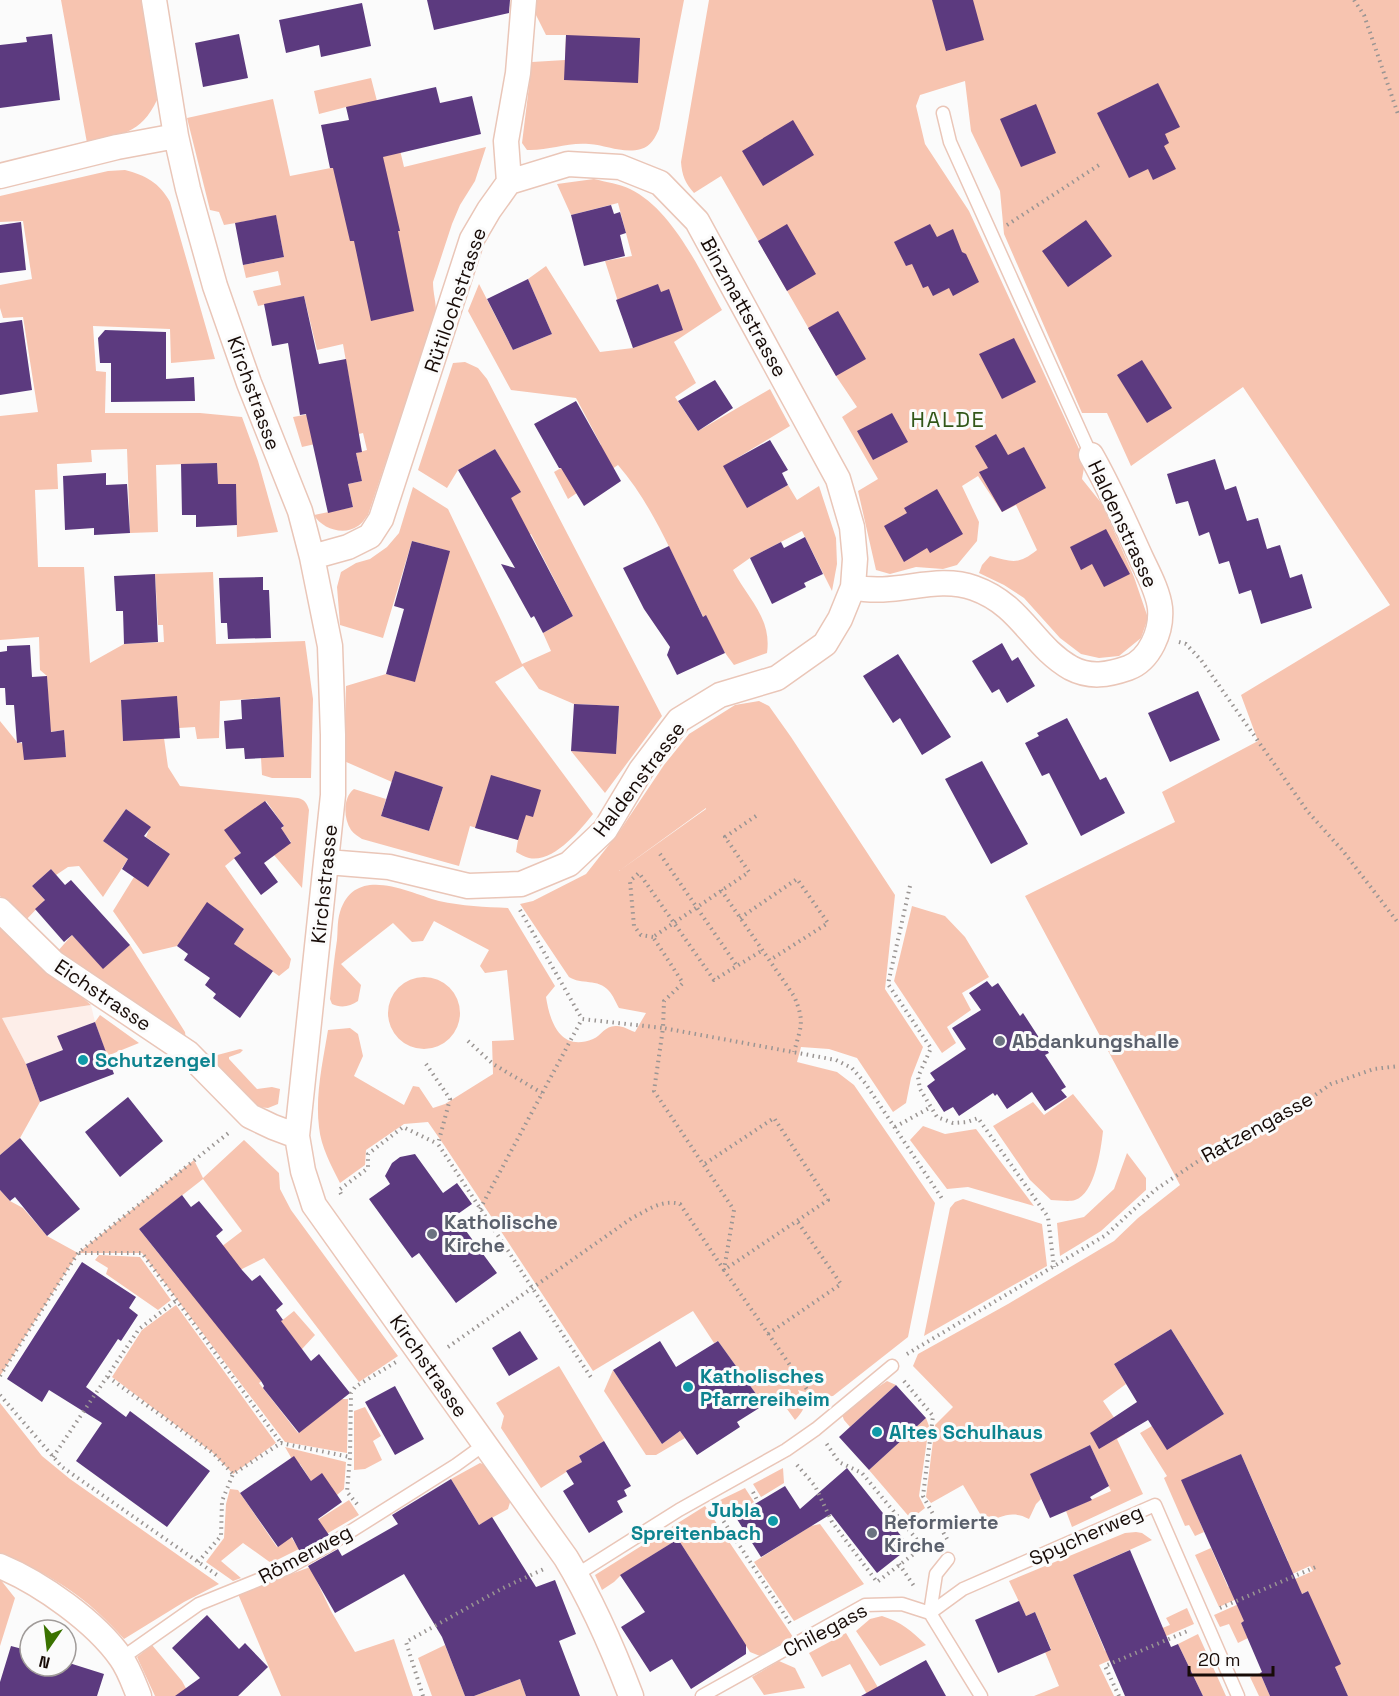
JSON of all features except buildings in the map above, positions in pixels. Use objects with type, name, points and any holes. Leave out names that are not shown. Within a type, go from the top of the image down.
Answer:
[{"type":"street","name":"Kirchstrasse","points":[[154,0],[176,136],[188,189],[215,286],[249,383],[300,511],[330,646],[333,785],[327,862],[297,1136],[303,1171],[314,1205],[485,1444],[565,1570],[615,1654],[631,1696]]},
{"type":"street","points":[[509,182],[506,141],[518,73],[524,0]]},
{"type":"street","points":[[0,176],[117,147],[176,136]]},
{"type":"street","name":"Binzmattstrasse","points":[[509,182],[568,164],[620,167],[660,183],[697,221],[838,479],[852,527],[855,559],[853,587]]},
{"type":"street","name":"Rütilochstrasse","points":[[312,557],[348,547],[370,536],[381,519],[472,239],[509,182]]},
{"type":"street","name":"Haldenstrasse","points":[[327,862],[389,867],[468,886],[521,884],[568,864],[604,830],[641,770],[679,720],[720,695],[777,678],[825,644],[840,619],[853,587],[870,591],[894,590],[939,582],[972,587],[995,597],[1015,612],[1045,646],[1071,668],[1085,674],[1098,675],[1132,667],[1150,650],[1157,636],[1160,607],[1153,585],[1113,495],[1091,456]]},
{"type":"street","name":"Eichstrasse","points":[[0,910],[54,963],[188,1053],[244,1121],[273,1127],[297,1136]]},
{"type":"street","points":[[0,1566],[14,1572],[82,1615],[122,1658],[139,1696]]},
{"type":"lane","name":"Haldenstrasse","points":[[944,113],[950,142],[1091,456]]},
{"type":"lane","points":[[565,1570],[785,1450],[828,1419],[892,1366]]},
{"type":"lane","name":"Römerweg","points":[[122,1658],[199,1604],[288,1568],[456,1465],[485,1444]]},
{"type":"lane","name":"Spycherweg","points":[[930,1612],[963,1589],[1155,1505],[1238,1696]]},
{"type":"lane","points":[[948,1559],[936,1574],[930,1612],[981,1696]]},
{"type":"lane","name":"Chilegass","points":[[702,1696],[866,1605],[902,1604],[930,1612]]},
{"type":"path","points":[[1354,0],[1364,15],[1399,117]]},
{"type":"path","points":[[992,235],[1099,165]]},
{"type":"path","points":[[1171,639],[1186,644],[1201,660],[1308,812],[1399,924]]},
{"type":"path","points":[[653,937],[748,872],[725,837],[756,816]]},
{"type":"path","points":[[660,854],[698,906],[737,966]]},
{"type":"path","points":[[724,1270],[734,1210],[654,1091],[663,1028],[664,1001],[683,983],[653,937],[640,934],[634,926],[630,880],[639,873],[714,980],[763,950]]},
{"type":"path","points":[[740,918],[797,879],[828,923],[770,960]]},
{"type":"path","points":[[910,886],[888,984],[931,1048],[918,1077],[920,1089],[937,1117],[953,1123],[978,1118],[1048,1217],[1054,1267]]},
{"type":"path","points":[[722,890],[794,996],[801,1013],[801,1027],[794,1052]]},
{"type":"path","points":[[516,902],[582,1019]]},
{"type":"path","points":[[582,1019],[663,1028],[836,1060],[852,1068],[865,1083],[943,1200]]},
{"type":"path","points":[[480,1209],[582,1019]]},
{"type":"path","points":[[468,1041],[493,1064],[542,1093]]},
{"type":"path","points":[[426,1064],[450,1099],[438,1144]]},
{"type":"path","name":"Ratzengasse","points":[[904,1356],[1106,1236],[1155,1190],[1240,1133],[1283,1117],[1331,1084],[1374,1069],[1399,1066]]},
{"type":"path","points":[[895,1127],[931,1107]]},
{"type":"path","points":[[703,1165],[774,1118],[828,1200],[724,1270]]},
{"type":"path","points":[[0,1376],[78,1253],[244,1121]]},
{"type":"path","points":[[339,1190],[368,1168],[368,1154],[403,1127],[438,1144],[592,1379]]},
{"type":"path","points":[[454,1357],[447,1347],[632,1218],[659,1204],[671,1202],[680,1204],[828,1419]]},
{"type":"path","points":[[768,1334],[841,1284],[797,1221]]},
{"type":"path","points":[[78,1253],[142,1253],[281,1443],[350,1457]]},
{"type":"path","points":[[53,1457],[139,1329],[177,1300]]},
{"type":"path","points":[[368,1519],[347,1492],[351,1393],[355,1387],[400,1360]]},
{"type":"path","points":[[892,1366],[933,1416],[924,1496],[952,1546],[948,1559]]},
{"type":"path","points":[[108,1377],[213,1453],[233,1474]]},
{"type":"path","points":[[0,1395],[62,1467],[236,1589]]},
{"type":"path","points":[[785,1450],[815,1486],[832,1522],[877,1581],[901,1566],[924,1548],[862,1473],[839,1462],[816,1428]]},
{"type":"path","points":[[198,1562],[221,1536],[222,1501],[233,1474],[281,1443]]},
{"type":"path","points":[[706,1495],[802,1641]]},
{"type":"path","points":[[1203,1616],[1318,1566]]},
{"type":"path","points":[[423,1696],[406,1642],[503,1588],[565,1570]]},
{"type":"path","points":[[1119,1696],[1105,1666],[1189,1630]]},
{"type":"shaded area","points":[[61,0],[143,0],[157,100],[151,111],[137,126],[119,135],[87,143]]},
{"type":"shaded area","points":[[534,0],[684,0],[659,129],[650,144],[634,150],[581,144],[527,150],[522,143],[532,62],[565,60],[566,35],[546,35],[534,11]]},
{"type":"shaded area","points":[[709,0],[1399,0],[1399,1696],[1348,1696],[1335,1667],[1308,1591],[1241,1623],[1248,1638],[1238,1643],[1229,1624],[1220,1627],[1214,1615],[1313,1571],[1310,1566],[1219,1607],[1195,1555],[1211,1548],[1228,1587],[1288,1561],[1241,1454],[1182,1480],[1204,1532],[1195,1536],[1189,1525],[1185,1526],[1164,1478],[1167,1476],[1140,1433],[1152,1426],[1167,1449],[1224,1414],[1171,1329],[1114,1364],[1126,1384],[1103,1401],[1125,1434],[1117,1439],[1143,1494],[1072,1527],[1066,1511],[1111,1491],[1090,1445],[1031,1474],[1041,1499],[1029,1519],[1018,1515],[1007,1515],[986,1524],[963,1485],[931,1503],[926,1497],[935,1425],[953,1407],[913,1366],[918,1354],[1114,1241],[1138,1218],[1180,1185],[1025,896],[1175,822],[1162,792],[1258,741],[1241,695],[1390,605],[1243,387],[1131,466],[1107,413],[1082,413],[1004,234],[1000,191],[971,131],[965,81],[920,95],[916,106],[925,144],[969,211],[1085,462],[1082,479],[1102,504],[1134,577],[1148,618],[1141,638],[1119,656],[1099,658],[1081,654],[1060,638],[1024,598],[979,573],[982,565],[990,556],[1015,561],[1037,550],[1016,505],[1002,512],[978,476],[962,486],[979,522],[977,541],[957,565],[943,569],[916,567],[890,574],[876,570],[858,491],[878,479],[842,417],[857,407],[836,376],[721,176],[694,193],[683,175],[681,162]]},
{"type":"shaded area","points":[[371,78],[377,101],[388,99],[404,167],[486,147],[475,181],[460,205],[452,224],[433,282],[436,312],[368,515],[358,526],[340,531],[322,524],[314,515],[353,507],[348,484],[362,481],[356,453],[367,450],[363,433],[302,447],[293,417],[337,409],[352,396],[343,344],[317,350],[304,296],[258,306],[253,291],[281,285],[278,271],[246,278],[243,265],[284,257],[276,216],[224,225],[219,212],[210,210],[187,118],[273,99],[290,176],[351,164],[370,167],[346,107],[319,114],[314,91]]},
{"type":"shaded area","points":[[125,170],[151,181],[162,190],[170,202],[215,359],[171,363],[170,329],[93,326],[96,371],[106,372],[105,413],[200,413],[242,417],[258,461],[278,532],[237,537],[236,484],[218,484],[217,463],[156,465],[158,532],[130,533],[127,449],[91,450],[92,462],[57,464],[58,489],[35,490],[38,567],[84,567],[90,663],[124,644],[164,642],[163,625],[158,625],[155,574],[213,572],[216,644],[305,641],[313,699],[311,778],[272,778],[262,775],[261,758],[284,756],[280,697],[220,701],[219,738],[197,739],[195,727],[179,728],[177,697],[121,700],[123,740],[164,738],[168,767],[180,786],[298,798],[306,804],[309,810],[302,888],[274,855],[291,842],[281,829],[284,826],[266,801],[225,830],[241,853],[225,866],[291,959],[289,968],[279,976],[234,944],[244,929],[208,903],[177,946],[143,954],[113,911],[134,877],[148,886],[170,854],[146,837],[150,827],[126,809],[103,841],[128,859],[103,897],[79,866],[68,867],[56,875],[51,869],[32,886],[45,900],[25,921],[0,896],[0,721],[17,742],[66,756],[64,730],[50,732],[47,676],[40,670],[39,637],[0,640],[0,416],[38,412],[23,317],[3,318],[0,308],[0,285],[32,279],[23,221],[0,222],[0,196],[108,171]]},
{"type":"shaded area","points":[[594,179],[630,189],[659,211],[695,260],[722,310],[674,342],[696,383],[675,397],[698,431],[770,389],[790,426],[724,466],[747,507],[788,485],[797,500],[819,486],[836,538],[837,564],[832,591],[802,531],[750,558],[733,570],[758,609],[768,641],[767,653],[734,665],[703,616],[651,513],[636,488],[618,465],[568,499],[554,472],[601,445],[576,398],[511,390],[468,311],[479,284],[513,350],[552,334],[528,279],[546,266],[600,352],[633,348],[605,261],[632,256],[618,203],[571,215],[557,184]]},
{"type":"shaded area","points":[[465,362],[478,368],[487,379],[662,716],[605,793],[571,751],[616,753],[619,706],[574,704],[539,689],[523,666],[495,682],[593,814],[565,844],[548,855],[538,858],[529,858],[516,852],[518,840],[470,826],[459,866],[362,839],[348,825],[346,802],[354,789],[386,799],[381,816],[429,831],[443,787],[395,772],[392,782],[344,761],[346,686],[386,674],[415,681],[449,551],[412,541],[383,638],[340,625],[337,587],[341,572],[356,563],[370,559],[387,547],[399,533],[413,487],[448,509],[522,664],[551,651],[543,633],[573,616],[531,534],[505,548],[483,513],[520,492],[495,449],[458,470],[447,488],[418,470],[453,363]]},
{"type":"shaded area","points":[[759,701],[769,706],[895,895],[885,989],[923,1047],[911,1078],[906,1103],[893,1112],[857,1058],[829,1049],[801,1047],[797,1062],[837,1072],[854,1085],[935,1203],[908,1337],[833,1396],[822,1397],[798,1390],[804,1405],[802,1412],[795,1420],[779,1398],[764,1405],[718,1341],[714,1343],[693,1311],[593,1371],[428,1122],[404,1124],[366,1150],[365,1165],[340,1183],[324,1149],[319,1127],[319,1090],[328,1030],[350,1028],[358,1034],[363,1056],[354,1076],[404,1105],[413,1086],[419,1087],[433,1108],[445,1104],[493,1074],[492,1041],[514,1040],[507,970],[485,973],[480,966],[489,950],[434,921],[423,941],[412,942],[393,923],[341,964],[361,985],[358,1001],[345,1006],[332,1004],[330,999],[340,912],[347,897],[357,889],[369,885],[398,888],[448,903],[508,908],[555,986],[546,997],[554,1025],[559,1033],[573,1042],[582,1042],[593,1039],[613,1026],[635,1032],[646,1013],[619,1008],[605,987],[569,977],[520,904],[533,901],[586,874],[689,734],[735,705]],"holes":[[[706,808],[706,809],[619,871]]]},
{"type":"shaded area","points":[[912,906],[945,916],[965,937],[989,977],[962,993],[971,1010],[947,1027],[956,1043],[942,1053],[894,981]]},
{"type":"shaded area","points":[[0,925],[91,1005],[2,1018],[26,1064],[40,1102],[20,1138],[0,1155]]},
{"type":"shaded area","points":[[72,935],[103,968],[130,945],[185,1032],[186,1040],[57,952]]},
{"type":"shaded area","points":[[424,977],[444,983],[454,993],[460,1013],[454,1033],[444,1043],[424,1049],[404,1043],[394,1033],[388,1013],[394,993],[404,983]]},
{"type":"shaded area","points":[[91,1005],[95,1022],[58,1036],[63,1050],[26,1064],[2,1018]]},
{"type":"shaded area","points":[[100,1015],[139,1043],[107,1056],[95,1022]]},
{"type":"shaded area","points":[[243,1050],[229,1059],[257,1089],[272,1087],[280,1089],[278,1104],[268,1108],[257,1107],[206,1058]]},
{"type":"shaded area","points":[[1073,1094],[1103,1131],[1099,1159],[1088,1189],[1082,1196],[1073,1201],[1051,1200],[1030,1180],[993,1126],[1033,1102],[1044,1115]]},
{"type":"shaded area","points":[[923,1126],[945,1134],[976,1129],[1034,1206],[968,1187],[947,1189],[910,1140]]},
{"type":"shaded area","points":[[244,1140],[279,1173],[280,1189],[291,1210],[398,1356],[359,1382],[264,1258],[242,1269],[200,1303],[240,1354],[294,1311],[315,1335],[302,1349],[259,1383],[298,1433],[342,1399],[348,1399],[347,1453],[285,1442],[142,1253],[78,1253],[194,1160],[203,1178]],"holes":[[[203,1179],[242,1231],[179,1279],[139,1229]]]},
{"type":"shaded area","points":[[1127,1153],[1146,1178],[1146,1190],[1101,1231],[1060,1256],[1057,1223],[1084,1217],[1114,1189]]},
{"type":"shaded area","points":[[0,1190],[10,1201],[23,1208],[47,1236],[78,1253],[0,1376]]},
{"type":"shaded area","points":[[963,1199],[1042,1224],[1047,1266],[924,1336],[950,1208],[955,1202]]},
{"type":"shaded area","points":[[99,1255],[140,1257],[171,1300],[158,1310],[106,1274],[108,1268],[95,1260]]},
{"type":"shaded area","points":[[176,1305],[276,1443],[233,1474],[213,1453],[112,1377],[142,1330]]},
{"type":"shaded area","points":[[559,1366],[604,1441],[579,1456],[582,1462],[541,1488],[501,1428],[504,1416],[496,1403]]},
{"type":"shaded area","points":[[613,1370],[662,1444],[680,1431],[685,1438],[656,1455],[646,1455],[604,1391]]},
{"type":"shaded area","points":[[887,1381],[896,1385],[850,1427],[841,1412]]},
{"type":"shaded area","points":[[0,1403],[42,1456],[70,1479],[219,1584],[184,1602],[124,1639],[97,1611],[68,1588],[0,1553]]},
{"type":"shaded area","points":[[365,1407],[381,1436],[373,1441],[382,1460],[365,1469],[354,1470],[354,1411]]},
{"type":"shaded area","points":[[926,1418],[929,1426],[919,1496],[925,1508],[911,1519],[869,1470]]},
{"type":"shaded area","points":[[285,1447],[346,1462],[344,1489],[337,1495],[311,1481],[300,1464],[296,1466]]},
{"type":"shaded area","points":[[480,1463],[488,1466],[511,1499],[508,1509],[479,1525],[451,1479]]},
{"type":"shaded area","points":[[783,1468],[784,1483],[761,1497],[753,1484]]},
{"type":"shaded area","points":[[745,1488],[754,1502],[726,1519],[716,1502]]},
{"type":"shaded area","points":[[230,1489],[238,1490],[277,1547],[291,1537],[299,1549],[271,1563],[243,1543],[221,1561],[241,1578],[233,1581],[206,1562],[224,1538],[226,1504]]},
{"type":"shaded area","points":[[349,1500],[359,1515],[311,1543],[302,1530]]},
{"type":"shaded area","points":[[705,1506],[793,1637],[760,1656],[750,1652],[678,1539],[621,1575],[602,1590],[595,1575]]},
{"type":"shaded area","points":[[820,1524],[864,1584],[794,1621],[754,1562],[811,1526]]},
{"type":"shaded area","points":[[1136,1532],[1152,1540],[1073,1575],[1105,1651],[1170,1625],[1166,1618],[1187,1608],[1194,1624],[1099,1665],[1114,1696],[1034,1696],[1059,1686],[1045,1652],[1051,1649],[1035,1612],[1026,1616],[1009,1581],[1125,1533]]},
{"type":"shaded area","points":[[310,1567],[331,1611],[355,1652],[394,1639],[413,1696],[281,1696],[238,1594]]},
{"type":"shaded area","points":[[0,1579],[15,1598],[0,1646]]},
{"type":"shaded area","points":[[882,1616],[906,1628],[926,1645],[880,1666],[856,1631],[870,1619]]},
{"type":"shaded area","points":[[846,1633],[883,1696],[868,1696],[850,1664],[822,1677],[809,1653]]},
{"type":"shaded area","points":[[1198,1634],[1226,1696],[1203,1696],[1178,1644]]},
{"type":"shaded area","points":[[152,1645],[182,1681],[190,1696],[155,1696],[137,1657]]},
{"type":"shaded area","points":[[445,1645],[465,1696],[432,1696],[418,1658]]},
{"type":"shaded area","points":[[779,1661],[795,1668],[805,1688],[764,1695],[752,1677]]},
{"type":"shaded area","points":[[1260,1673],[1270,1696],[1259,1696],[1250,1677]]},
{"type":"shaded area","points":[[520,1679],[526,1696],[474,1696]]},
{"type":"place","name":"Abdankungshalle","points":[[1000,1041]]},
{"type":"place","name":"Schutzengel","points":[[83,1060]]},
{"type":"place","name":"Katholische Kirche","points":[[432,1234]]},
{"type":"place","name":"Katholisches Pfarrereiheim","points":[[688,1387]]},
{"type":"place","name":"Altes Schulhaus","points":[[877,1432]]},
{"type":"place","name":"Jubla Spreitenbach","points":[[773,1521]]},
{"type":"place","name":"Reformierte Kirche","points":[[872,1533]]},
{"type":"district","name":"HALDE","points":[[948,419]]}]
